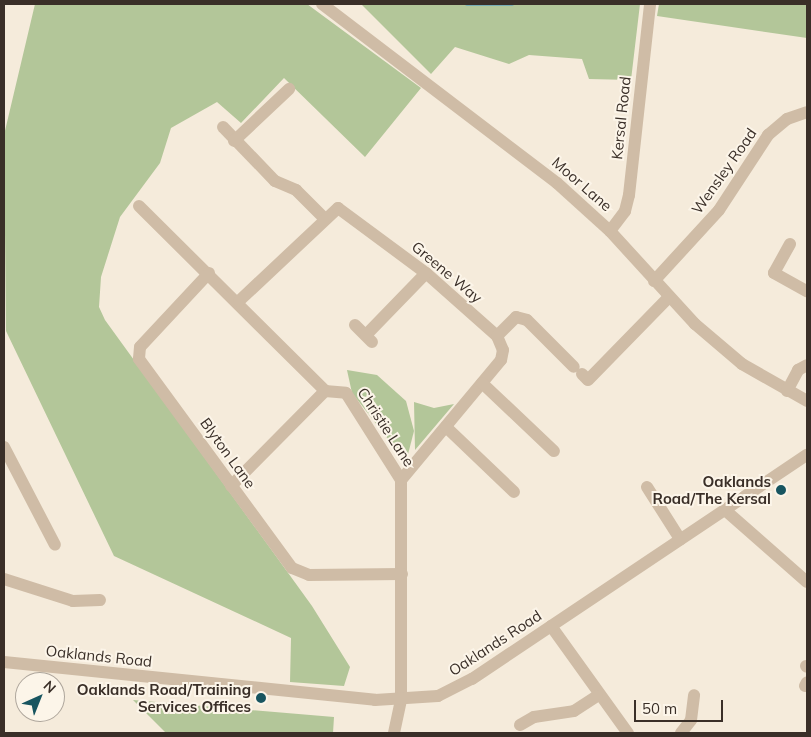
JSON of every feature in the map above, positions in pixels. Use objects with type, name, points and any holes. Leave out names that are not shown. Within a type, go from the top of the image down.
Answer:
[{"type":"street","name":"Moor Lane","points":[[322,4],[557,183],[610,230],[669,298],[742,364],[807,401]]},
{"type":"street","name":"Kersal Road","points":[[610,230],[625,211],[629,195],[650,4]]},
{"type":"street","points":[[234,141],[289,89]]},
{"type":"street","name":"Wensley Road","points":[[654,281],[719,210],[768,135],[787,119],[807,112]]},
{"type":"street","points":[[223,127],[274,182],[296,190],[324,218]]},
{"type":"street","points":[[139,206],[210,273],[325,391],[231,486]]},
{"type":"street","name":"Greene Way","points":[[238,301],[324,218],[334,210],[346,211],[426,273],[497,336]]},
{"type":"street","points":[[790,244],[774,273],[807,290]]},
{"type":"street","name":"Blyton Lane","points":[[210,273],[140,347],[140,359],[292,568],[309,575],[402,574]]},
{"type":"street","points":[[356,325],[369,339],[426,273]]},
{"type":"street","points":[[401,480],[503,355],[497,336],[516,317],[527,320],[582,374],[669,298]]},
{"type":"street","points":[[787,390],[798,370],[807,365]]},
{"type":"street","points":[[482,382],[554,451]]},
{"type":"street","name":"Christie Lane","points":[[325,391],[346,393],[401,480],[401,700],[394,733]]},
{"type":"street","points":[[446,427],[514,492]]},
{"type":"street","points":[[4,447],[9,471],[55,545]]},
{"type":"street","name":"Oaklands Road","points":[[4,662],[401,700],[419,700],[455,689],[807,455]]},
{"type":"street","points":[[647,487],[680,539]]},
{"type":"street","points":[[725,510],[807,582]]},
{"type":"street","points":[[4,579],[74,601],[100,600]]},
{"type":"street","points":[[551,626],[597,696],[628,733]]},
{"type":"street","points":[[681,733],[691,720],[694,695]]},
{"type":"street","points":[[520,725],[534,717],[574,711],[597,696]]},
{"type":"green space","points":[[35,4],[307,4],[421,88],[365,157],[284,78],[241,123],[217,102],[171,128],[160,163],[120,217],[101,277],[99,307],[105,320],[312,606],[350,667],[344,686],[290,682],[291,638],[114,556],[6,331],[4,135]]},
{"type":"green space","points":[[361,4],[640,4],[631,80],[589,79],[582,59],[529,55],[509,64],[455,47],[431,74]]},
{"type":"green space","points":[[659,4],[807,4],[807,38],[657,16]]},
{"type":"green space","points":[[347,370],[377,375],[406,401],[414,431],[406,462],[352,393]]},
{"type":"green space","points":[[414,402],[434,408],[454,404],[415,450]]},
{"type":"green space","points":[[133,700],[334,717],[333,733],[166,733]]},
{"type":"waterway","points":[[467,4],[512,4]]},
{"type":"place","name":"Oaklands Road/The Kersal","points":[[781,490]]},
{"type":"place","name":"Oaklands Road/Training Services Offices","points":[[261,698]]}]
